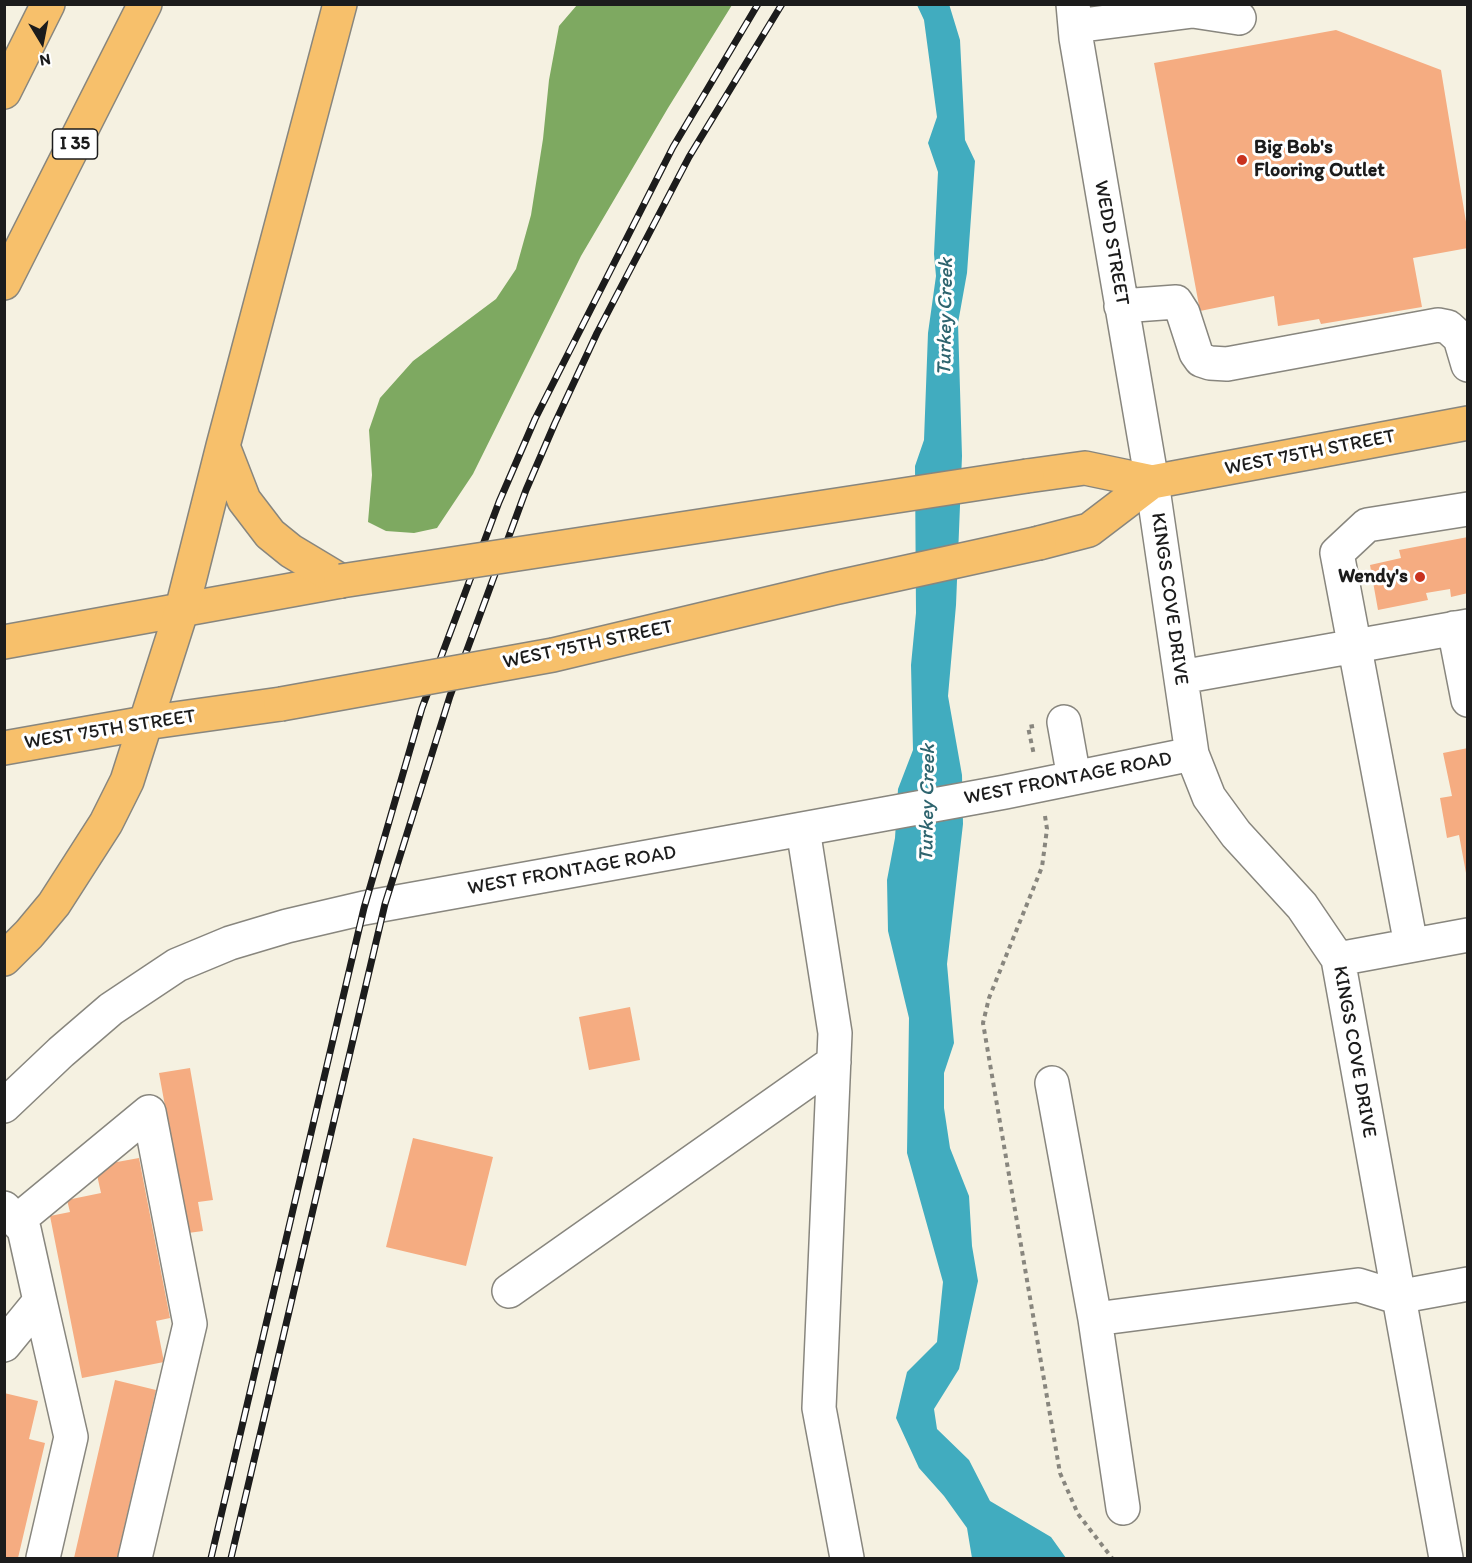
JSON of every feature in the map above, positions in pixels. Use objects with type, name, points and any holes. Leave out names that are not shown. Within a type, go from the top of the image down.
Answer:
[{"type":"main road","points":[[4,92],[48,4]]},
{"type":"main road","name":"I 35","points":[[4,283],[145,4]]},
{"type":"main road","points":[[4,959],[54,904],[106,823],[127,781],[182,609],[340,4]]},
{"type":"main road","name":"WEST 75TH STREET","points":[[4,642],[341,581],[1027,476],[1085,468],[1152,482],[1467,423]]},
{"type":"main road","points":[[223,446],[244,500],[262,525],[291,551],[341,581]]},
{"type":"main road","name":"WEST 75TH STREET","points":[[4,748],[145,723],[281,704],[553,655],[834,588],[1039,543],[1089,530],[1152,482]]},
{"type":"street","points":[[1074,15],[1193,11],[1239,18]]},
{"type":"street","name":"WEDD STREET","points":[[1074,15],[1152,482]]},
{"type":"street","points":[[1121,306],[1176,302],[1184,313],[1196,353],[1201,360],[1210,363],[1227,364],[1438,325],[1448,327],[1460,338],[1467,365]]},
{"type":"street","name":"KINGS COVE DRIVE","points":[[1152,482],[1192,754],[1209,797],[1236,834],[1302,906],[1338,959],[1446,1558]]},
{"type":"street","points":[[1411,945],[1337,553],[1367,525],[1467,509]]},
{"type":"street","points":[[1181,677],[1461,627],[1467,700]]},
{"type":"street","points":[[1064,722],[1074,778]]},
{"type":"street","name":"WEST FRONTAGE ROAD","points":[[4,1106],[111,1009],[177,965],[230,943],[287,926],[364,908],[1005,792],[1192,754]]},
{"type":"street","points":[[803,829],[835,1033],[819,1408],[847,1558]]},
{"type":"street","points":[[1338,959],[1467,934]]},
{"type":"street","points":[[509,1291],[834,1062]]},
{"type":"street","points":[[1053,1083],[1095,1319],[1123,1508]]},
{"type":"street","points":[[43,1558],[71,1437],[24,1229],[11,1214],[149,1112],[190,1324],[135,1558]]},
{"type":"street","points":[[1095,1319],[1358,1285],[1398,1297],[1467,1284]]},
{"type":"street","points":[[4,1345],[40,1301]]},
{"type":"green space","points":[[577,5],[732,5],[581,256],[473,474],[437,528],[414,533],[386,531],[368,522],[372,475],[369,430],[380,398],[413,361],[496,299],[516,269],[531,215],[543,139],[549,80],[559,26]]},
{"type":"water","name":"Turkey Creek","points":[[949,4],[960,40],[965,140],[975,161],[967,273],[958,323],[962,456],[956,605],[948,696],[962,775],[963,824],[947,964],[954,1043],[944,1073],[944,1108],[950,1148],[969,1196],[972,1246],[978,1281],[959,1369],[934,1409],[937,1429],[969,1460],[990,1501],[1051,1537],[1066,1558],[972,1558],[967,1528],[944,1496],[919,1468],[896,1418],[907,1372],[937,1342],[943,1282],[907,1153],[909,1018],[888,931],[887,880],[895,838],[898,789],[913,750],[911,665],[916,613],[915,466],[924,440],[928,333],[936,276],[934,254],[938,172],[928,143],[937,117],[924,20],[917,5]]},
{"type":"building","points":[[1336,30],[1441,70],[1468,234],[1468,248],[1413,258],[1422,307],[1321,324],[1319,319],[1278,326],[1274,296],[1200,311],[1154,63]]},
{"type":"building","name":"Wendy's","points":[[1468,537],[1468,593],[1451,597],[1450,589],[1426,593],[1428,600],[1378,610],[1370,565],[1401,558],[1399,550]]},
{"type":"building","points":[[1468,748],[1468,873],[1466,873],[1459,835],[1447,838],[1440,798],[1452,796],[1443,753]]},
{"type":"building","points":[[630,1007],[640,1060],[589,1070],[579,1017]]},
{"type":"building","points":[[190,1068],[213,1200],[198,1202],[203,1231],[188,1233],[159,1073]]},
{"type":"building","points":[[413,1138],[493,1157],[466,1266],[386,1247]]},
{"type":"building","points":[[139,1158],[170,1318],[156,1321],[164,1362],[82,1378],[50,1216],[70,1212],[67,1200],[101,1193],[95,1166]]},
{"type":"building","points":[[115,1380],[156,1390],[117,1558],[74,1558]]},
{"type":"building","points":[[4,1393],[38,1401],[29,1439],[45,1443],[18,1558],[4,1558]]},
{"type":"railway","points":[[211,1558],[364,908],[422,708],[499,502],[535,419],[673,147],[758,4]]},
{"type":"railway","points":[[231,1558],[385,904],[450,696],[526,490],[597,333],[689,157],[782,4]]},
{"type":"place","name":"Big Bob's Flooring Outlet","points":[[1242,160]]},
{"type":"place","name":"Wendy's","points":[[1420,577]]}]
